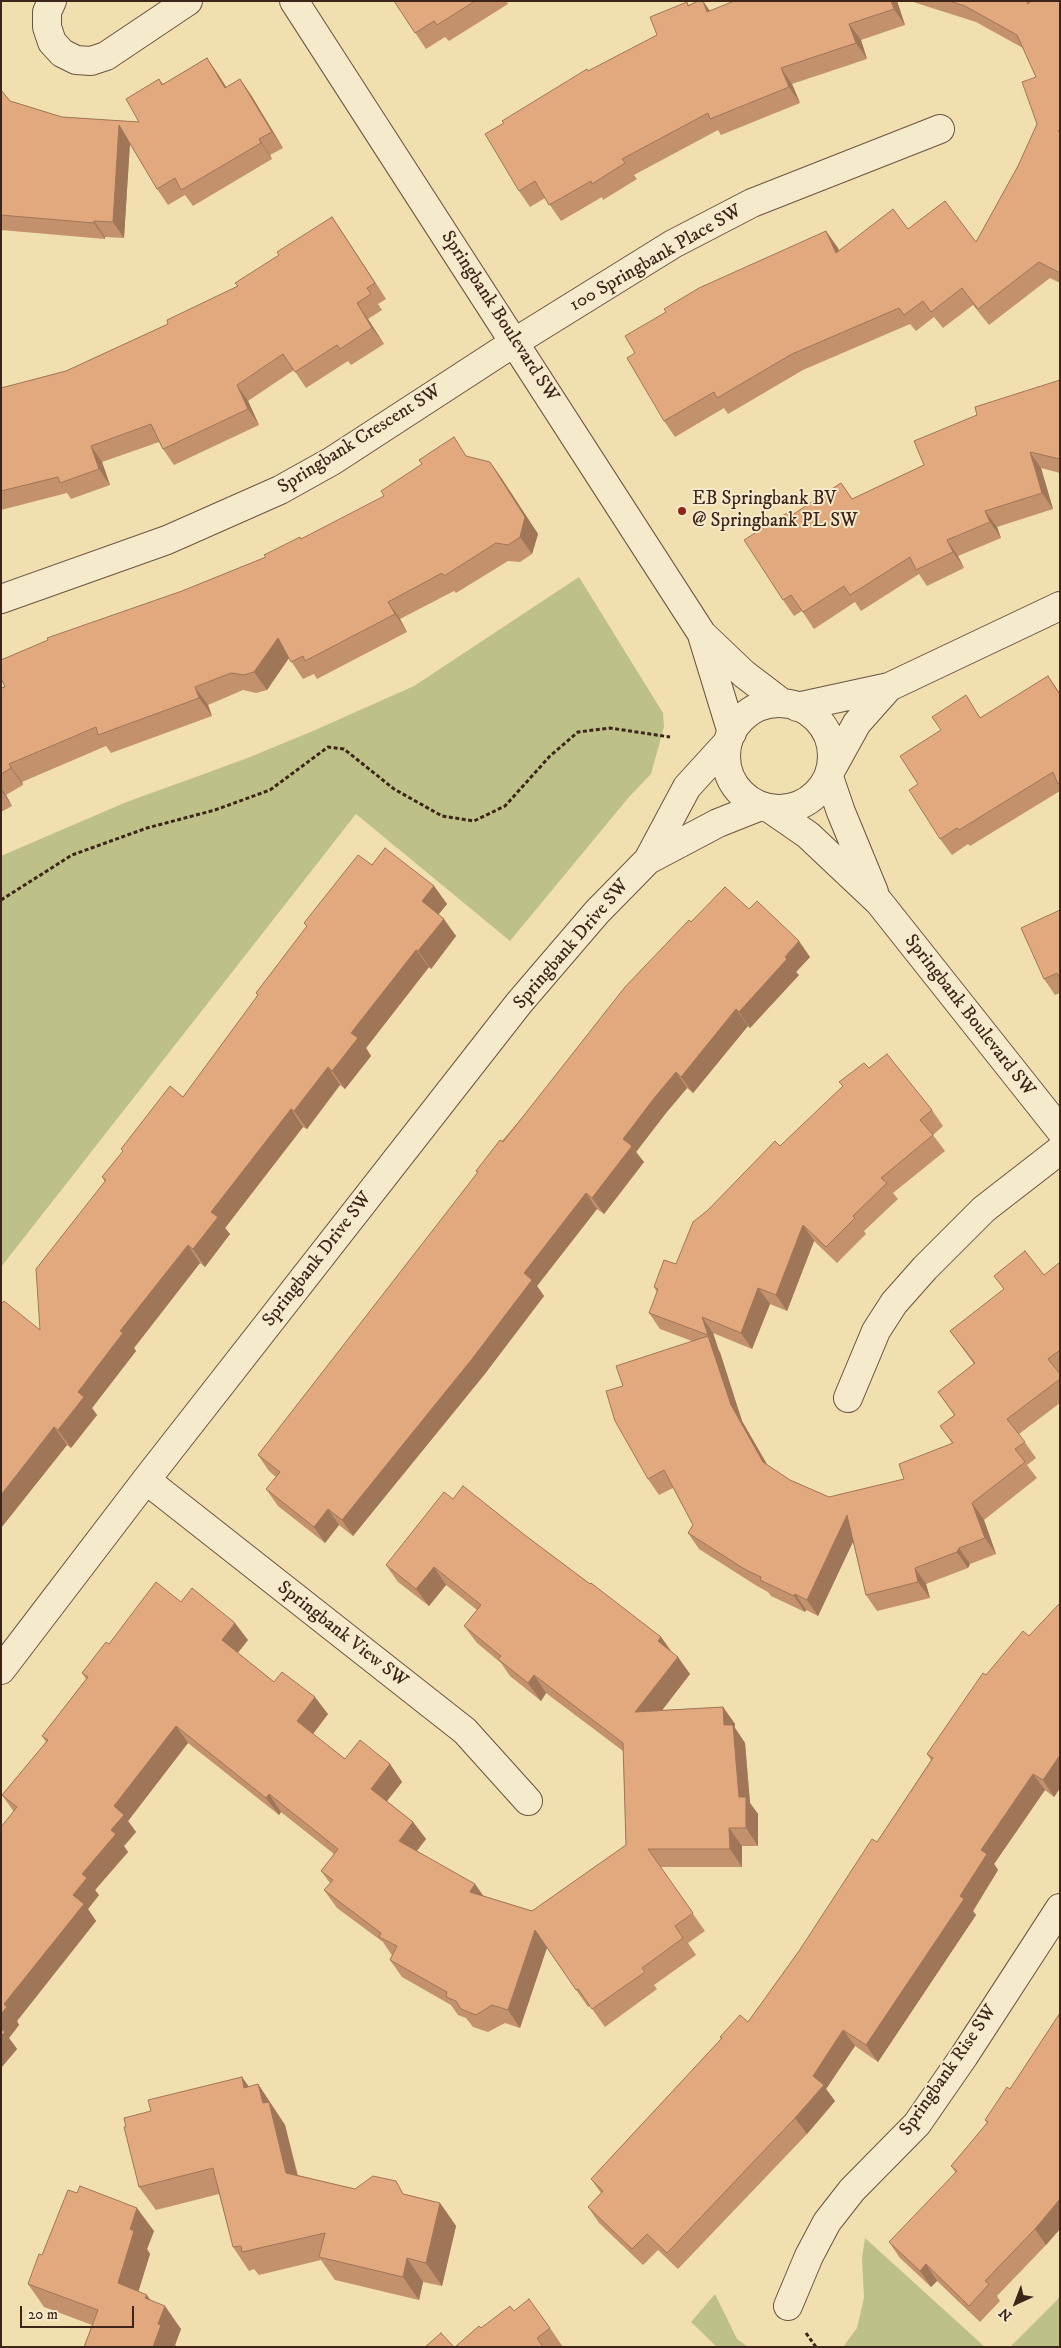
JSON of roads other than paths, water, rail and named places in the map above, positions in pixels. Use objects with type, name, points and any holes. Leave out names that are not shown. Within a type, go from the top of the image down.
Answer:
[{"type":"street","points":[[52,1],[47,12],[47,28],[52,42],[62,53],[76,60],[91,61],[106,56],[188,1]]},
{"type":"street","name":"Springbank Boulevard SW","points":[[294,1],[702,634],[744,674],[789,705]]},
{"type":"street","name":"100 Springbank Place SW","points":[[515,342],[673,244],[752,203],[940,129]]},
{"type":"street","name":"Springbank Crescent SW","points":[[1,600],[167,540],[280,490],[332,461],[515,342]]},
{"type":"street","points":[[889,687],[857,723],[821,789],[810,800],[784,810],[765,807],[749,800],[738,790],[731,778],[727,765],[730,737],[745,716],[756,709],[769,704],[789,705],[889,687],[1060,606]]},
{"type":"street","name":"Springbank Boulevard SW","points":[[702,634],[730,737]]},
{"type":"street","points":[[789,705],[816,720],[829,739],[832,755],[830,773]]},
{"type":"street","name":"Springbank Drive SW","points":[[1,1670],[146,1480],[525,996],[597,912],[648,860],[687,787],[730,737]]},
{"type":"street","name":"Springbank Boulevard SW","points":[[830,773],[841,812],[879,902]]},
{"type":"street","name":"Springbank Boulevard SW","points":[[765,807],[808,835],[879,902],[1060,1130]]},
{"type":"street","name":"Springbank Drive SW","points":[[648,860],[718,823],[765,807]]},
{"type":"street","points":[[848,1398],[876,1331],[894,1303],[925,1268],[984,1210],[1060,1150]]},
{"type":"street","name":"Springbank View SW","points":[[146,1480],[465,1731],[528,1801]]},
{"type":"street","name":"Springbank Rise SW","points":[[788,2306],[809,2256],[827,2222],[852,2190],[917,2124],[964,2056],[1060,1908]]},
{"type":"place","name":"EB Springbank BV @ Springbank PL SW","points":[[682,511]]}]
